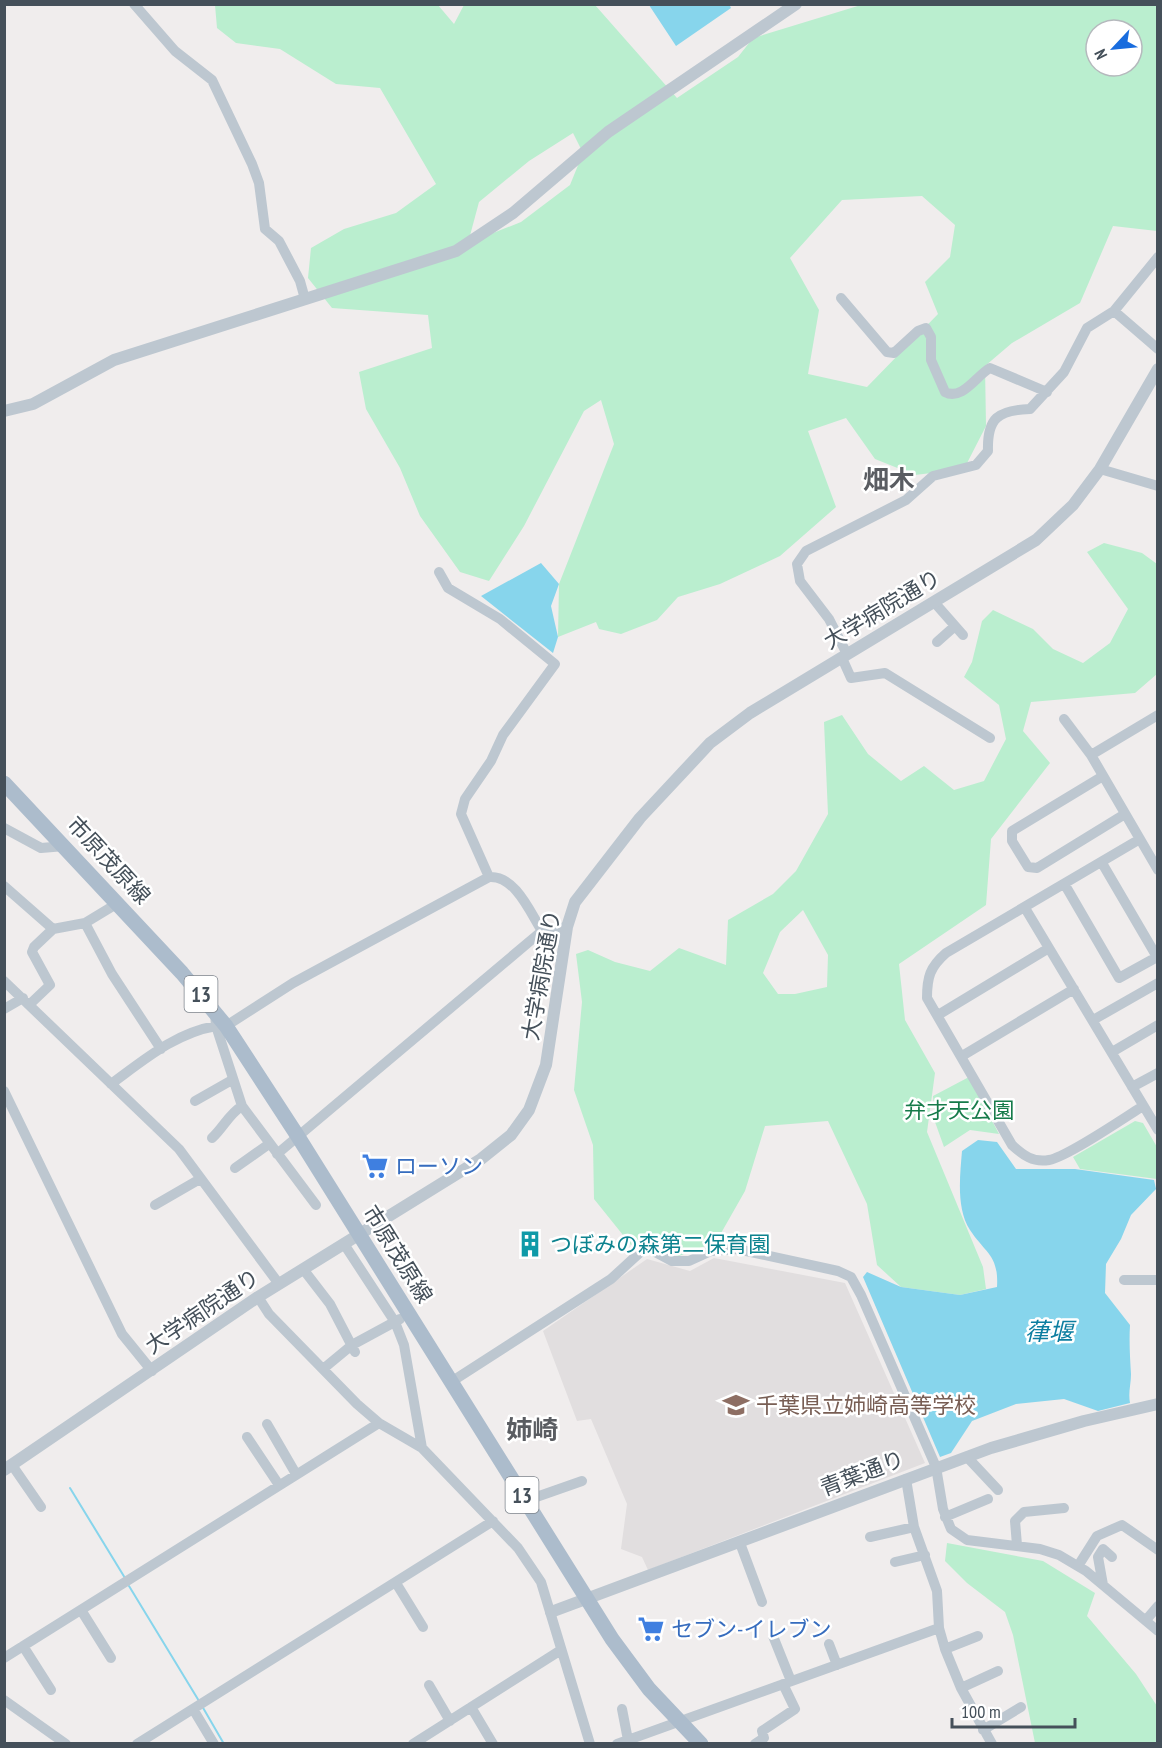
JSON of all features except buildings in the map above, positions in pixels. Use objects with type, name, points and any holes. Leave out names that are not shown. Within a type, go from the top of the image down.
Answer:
[{"type":"main road","name":"市原茂原線","points":[[4,783],[118,903],[219,1021],[297,1135],[623,1656],[678,1722],[701,1743]]},
{"type":"street","points":[[134,4],[175,51],[212,80],[259,183],[265,229],[279,241],[300,281],[305,300]]},
{"type":"street","points":[[4,411],[33,404],[90,370],[114,360],[456,251],[488,233],[608,132],[796,4]]},
{"type":"street","points":[[990,738],[885,673],[851,678],[845,656],[829,619],[800,581],[797,570],[800,559],[806,551],[906,500],[933,476],[976,465],[988,451],[988,430],[994,419],[1015,409],[1030,408],[1047,392],[1064,372],[1087,328],[1114,310],[1158,257]]},
{"type":"street","points":[[841,298],[887,352],[894,353],[918,331],[926,328],[931,337],[931,360],[945,392],[951,395],[961,393],[977,375],[990,368],[1047,392]]},
{"type":"street","points":[[1114,310],[1158,349]]},
{"type":"street","name":"大学病院通り","points":[[8,1467],[279,1284],[482,1159],[511,1136],[529,1110],[546,1065],[567,927],[575,902],[587,883],[640,818],[710,743],[750,713],[1036,540],[1072,505],[1100,469],[1158,369]]},
{"type":"street","points":[[1100,469],[1158,486]]},
{"type":"street","points":[[439,572],[448,588],[456,595],[500,619],[555,664],[503,735],[491,761],[465,799],[461,813],[489,877]]},
{"type":"street","points":[[934,602],[963,635]]},
{"type":"street","points":[[937,642],[955,626]]},
{"type":"street","points":[[1091,755],[1158,715]]},
{"type":"street","points":[[1064,719],[1091,755],[1158,870]]},
{"type":"street","points":[[1103,776],[1012,831],[1012,840],[1028,867],[1036,868],[1125,814]]},
{"type":"street","points":[[4,828],[41,848],[65,846]]},
{"type":"street","points":[[1140,840],[946,953],[933,965],[927,978],[927,998],[1011,1145],[1023,1156],[1037,1160],[1056,1158],[1143,1106]]},
{"type":"street","points":[[1065,885],[1119,978],[1157,957],[1102,863]]},
{"type":"street","points":[[111,1084],[160,1048],[195,1029],[219,1021],[293,984],[489,877],[497,877],[515,889],[542,931]]},
{"type":"street","points":[[6,889],[53,929]]},
{"type":"street","points":[[4,1009],[26,1002],[50,985],[32,952],[34,947],[53,929],[85,923],[118,903]]},
{"type":"street","points":[[1025,908],[1158,1130]]},
{"type":"street","points":[[85,923],[112,974],[160,1048]]},
{"type":"street","points":[[277,1154],[542,931],[567,927]]},
{"type":"street","points":[[938,1015],[1049,948]]},
{"type":"street","points":[[4,981],[179,1149],[279,1284]]},
{"type":"street","points":[[1093,1020],[1158,983]]},
{"type":"street","points":[[962,1056],[1074,989]]},
{"type":"street","points":[[219,1021],[232,1080],[242,1106],[316,1205]]},
{"type":"street","points":[[1112,1052],[1158,1025]]},
{"type":"street","points":[[1132,1087],[1158,1073]]},
{"type":"street","points":[[195,1101],[232,1080]]},
{"type":"street","points":[[4,1091],[122,1334],[152,1371]]},
{"type":"street","points":[[212,1138],[227,1124],[232,1113],[242,1106]]},
{"type":"street","points":[[235,1168],[269,1144]]},
{"type":"street","points":[[155,1205],[200,1179]]},
{"type":"street","points":[[344,1244],[394,1322],[404,1345],[422,1448]]},
{"type":"street","points":[[451,1382],[611,1279],[646,1248],[672,1260],[689,1261],[711,1251],[737,1249],[838,1270],[851,1277],[936,1467],[945,1517],[951,1529],[966,1540],[1017,1545],[1059,1555],[1103,1585],[1158,1631]]},
{"type":"street","points":[[303,1269],[330,1304],[353,1348]]},
{"type":"street","points":[[1124,1281],[1158,1280]]},
{"type":"street","points":[[258,1298],[269,1314],[379,1424],[422,1448],[518,1548],[541,1582],[590,1743]]},
{"type":"street","points":[[322,1369],[394,1322],[409,1315]]},
{"type":"street","name":"青葉通り","points":[[551,1612],[740,1543],[936,1467],[1084,1420],[1158,1404]]},
{"type":"street","points":[[267,1424],[296,1474]]},
{"type":"street","points":[[4,1658],[379,1424]]},
{"type":"street","points":[[247,1437],[279,1485]]},
{"type":"street","points":[[966,1457],[998,1490]]},
{"type":"street","points":[[8,1467],[41,1508]]},
{"type":"street","points":[[906,1479],[914,1527],[937,1591],[939,1628],[945,1649],[961,1688],[992,1743]]},
{"type":"street","points":[[525,1501],[582,1481]]},
{"type":"street","points":[[945,1517],[988,1499]]},
{"type":"street","points":[[1017,1545],[1015,1521],[1024,1512],[1064,1508]]},
{"type":"street","points":[[137,1743],[493,1521]]},
{"type":"street","points":[[1078,1566],[1097,1536],[1122,1525],[1158,1550]]},
{"type":"street","points":[[870,1537],[914,1527]]},
{"type":"street","points":[[740,1543],[762,1602]]},
{"type":"street","points":[[1103,1585],[1098,1557],[1103,1549],[1112,1557]]},
{"type":"street","points":[[895,1562],[925,1555]]},
{"type":"street","points":[[396,1583],[423,1627]]},
{"type":"street","points":[[1146,1620],[1158,1606]]},
{"type":"street","points":[[81,1610],[111,1658]]},
{"type":"street","points":[[622,1709],[623,1742],[939,1628]]},
{"type":"street","points":[[755,1743],[764,1738],[762,1731],[795,1709],[773,1636]]},
{"type":"street","points":[[945,1649],[978,1636]]},
{"type":"street","points":[[829,1644],[837,1665]]},
{"type":"street","points":[[23,1646],[51,1690]]},
{"type":"street","points":[[413,1743],[561,1650]]},
{"type":"street","points":[[961,1688],[998,1671]]},
{"type":"street","points":[[429,1685],[450,1721]]},
{"type":"street","points":[[4,1700],[66,1743]]},
{"type":"street","points":[[471,1707],[494,1743]]},
{"type":"street","points":[[983,1730],[1020,1707]]},
{"type":"street","points":[[193,1709],[214,1743]]},
{"type":"shaded area","name":"千葉県立姉崎高等学校","points":[[714,1258],[845,1283],[925,1463],[648,1570],[642,1557],[621,1549],[627,1504],[591,1419],[577,1421],[543,1331],[647,1259],[690,1271]]},
{"type":"green space","points":[[215,5],[438,5],[454,24],[464,5],[595,5],[677,98],[738,57],[753,38],[861,5],[1157,5],[1157,231],[1113,226],[1080,303],[1012,343],[985,366],[986,426],[964,469],[915,475],[875,459],[846,418],[808,431],[836,507],[780,556],[720,584],[678,597],[657,620],[621,634],[599,629],[596,622],[558,637],[559,584],[614,444],[601,400],[584,411],[524,526],[489,581],[460,572],[420,516],[400,468],[366,409],[359,372],[432,348],[428,315],[332,308],[308,278],[311,248],[344,229],[396,213],[436,184],[380,88],[336,84],[280,49],[236,43],[217,28]],"holes":[[[573,133],[583,153],[570,185],[521,222],[468,243],[479,202],[529,161]],[[922,196],[955,225],[950,257],[925,282],[938,314],[867,387],[808,374],[819,310],[790,258],[842,200]]]},
{"type":"green space","points":[[1104,543],[1142,553],[1157,564],[1157,674],[1135,693],[1031,702],[1023,731],[1050,763],[991,839],[986,905],[899,964],[905,1020],[935,1073],[927,1132],[983,1267],[986,1289],[960,1295],[901,1287],[877,1265],[867,1204],[828,1121],[765,1126],[745,1191],[716,1242],[679,1256],[631,1245],[594,1199],[593,1145],[574,1090],[582,1002],[576,954],[588,950],[615,962],[650,971],[679,948],[726,965],[728,920],[773,894],[796,871],[828,814],[824,722],[842,715],[868,754],[901,781],[924,766],[954,790],[984,781],[1006,739],[999,705],[964,677],[972,662],[982,621],[993,610],[1033,629],[1053,649],[1083,663],[1110,643],[1128,609],[1087,552]],"holes":[[[803,910],[828,955],[827,987],[795,994],[778,994],[763,973],[780,932]]]},
{"type":"green space","name":"弁才天公園","points":[[969,1077],[999,1134],[970,1130],[944,1147],[935,1122],[933,1096]]},
{"type":"green space","points":[[1135,1121],[1143,1123],[1157,1147],[1157,1179],[1080,1169],[1073,1157]]},
{"type":"green space","points":[[947,1543],[1043,1561],[1095,1593],[1087,1616],[1136,1674],[1157,1706],[1157,1743],[1035,1743],[1013,1635],[1005,1612],[967,1583],[945,1561]]},
{"type":"water","points":[[729,4],[731,8],[676,46],[649,5]]},
{"type":"water","points":[[541,563],[559,584],[551,606],[558,637],[553,653],[481,596]]},
{"type":"water","name":"葎堰","points":[[978,1140],[997,1142],[1016,1169],[1075,1169],[1154,1180],[1156,1189],[1131,1215],[1121,1239],[1106,1264],[1105,1293],[1130,1325],[1130,1403],[1098,1411],[1064,1399],[1016,1404],[972,1421],[951,1453],[940,1457],[863,1277],[867,1272],[901,1287],[960,1295],[997,1287],[996,1268],[990,1255],[970,1230],[961,1202],[962,1151]]},
{"type":"waterway","points":[[70,1488],[125,1578]]},
{"type":"waterway","points":[[129,1586],[199,1701]]},
{"type":"waterway","points":[[202,1706],[224,1744]]},
{"type":"place","name":"ローソン","points":[[375,1166]]},
{"type":"place","name":"つぼみの森第二保育園","points":[[530,1244]]},
{"type":"place","name":"千葉県立姉崎高等学校","points":[[736,1405]]},
{"type":"place","name":"セブン-イレブン","points":[[651,1629]]},
{"type":"district","name":"畑木","points":[[889,479]]},
{"type":"district","name":"姉崎","points":[[532,1429]]}]
